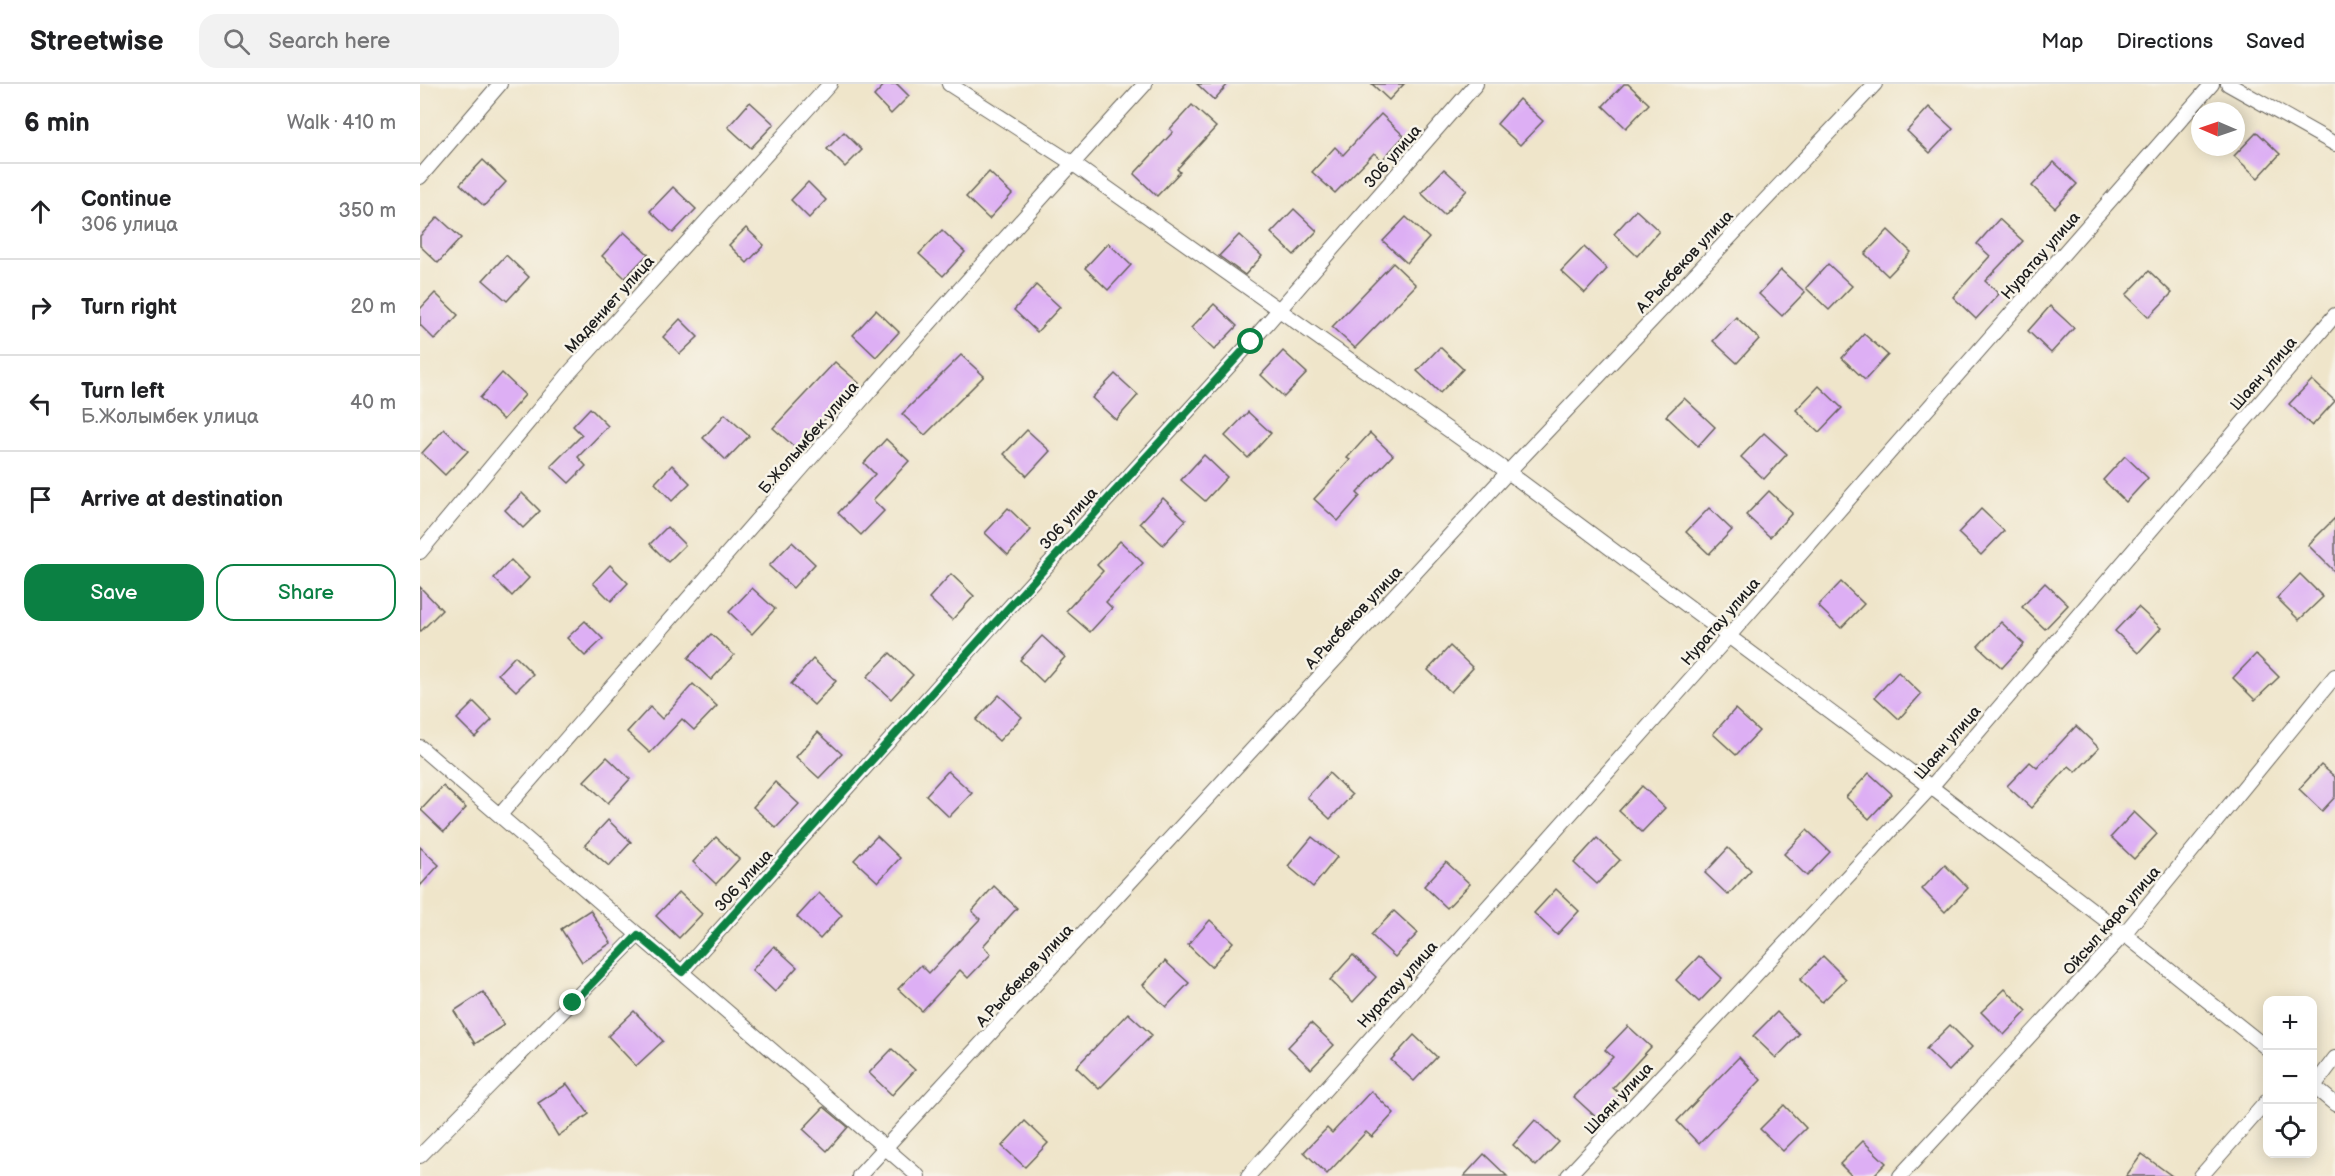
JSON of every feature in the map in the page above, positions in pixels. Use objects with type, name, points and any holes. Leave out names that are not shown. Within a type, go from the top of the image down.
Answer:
[{"type":"street","points":[[420,177],[500,84]]},
{"type":"street","name":"Мадениет улица","points":[[420,552],[570,371],[830,84]]},
{"type":"street","points":[[949,84],[1072,164],[1509,472],[1931,787],[2124,934],[2263,1045]]},
{"type":"street","name":"Б.Жолымбек улица","points":[[500,815],[774,500],[1145,84]]},
{"type":"street","name":"306 улица","points":[[682,972],[1278,311],[1476,84]]},
{"type":"street","name":"А.Рысбеков улица","points":[[859,1176],[1509,472],[1875,84]]},
{"type":"street","name":"Нуратау улица","points":[[1248,1176],[1728,637],[2212,84]]},
{"type":"street","points":[[2228,84],[2335,144]]},
{"type":"street","name":"Шаян улица","points":[[1568,1176],[1931,787],[2335,315]]},
{"type":"street","name":"Ойсыл кара улица","points":[[1900,1176],[2124,934],[2335,676]]},
{"type":"street","points":[[420,747],[918,1176]]},
{"type":"street","points":[[420,1156],[638,935]]},
{"type":"street","points":[[2317,1081],[2335,1058]]},
{"type":"street","points":[[2317,1089],[2335,1104]]},
{"type":"street","points":[[2201,1176],[2264,1104]]},
{"type":"building","points":[[885,84],[897,84],[909,96],[891,114],[874,96]]},
{"type":"building","points":[[1197,84],[1228,84],[1214,100]]},
{"type":"building","points":[[1372,84],[1404,84],[1389,100]]},
{"type":"building","points":[[1624,84],[1628,84],[1649,104],[1626,128],[1603,106]]},
{"type":"building","points":[[1519,99],[1543,121],[1520,145],[1497,124]]},
{"type":"building","points":[[750,102],[774,124],[751,148],[728,127]]},
{"type":"building","points":[[1192,105],[1216,127],[1177,169],[1180,172],[1157,196],[1134,174],[1173,132],[1170,129]]},
{"type":"building","points":[[1929,107],[1953,129],[1930,153],[1907,131]]},
{"type":"building","points":[[1381,114],[1404,136],[1382,160],[1374,153],[1335,193],[1312,172],[1335,147],[1343,155]]},
{"type":"building","points":[[844,132],[862,150],[845,167],[827,149]]},
{"type":"building","points":[[2257,132],[2280,154],[2258,178],[2234,156],[2245,156],[2245,145]]},
{"type":"building","points":[[483,160],[506,182],[484,206],[460,184]]},
{"type":"building","points":[[2054,162],[2077,184],[2055,208],[2032,186]]},
{"type":"building","points":[[1444,169],[1467,190],[1444,215],[1421,193]]},
{"type":"building","points":[[989,172],[1012,194],[989,219],[966,197]]},
{"type":"building","points":[[808,182],[826,200],[809,218],[791,200]]},
{"type":"building","points":[[673,187],[696,209],[673,233],[650,211]]},
{"type":"building","points":[[1294,209],[1317,231],[1294,255],[1271,233]]},
{"type":"building","points":[[1636,210],[1659,231],[1637,256],[1614,234]]},
{"type":"building","points":[[438,217],[461,238],[438,263],[420,246],[420,236]]},
{"type":"building","points":[[1406,217],[1429,238],[1407,263],[1383,241]]},
{"type":"building","points":[[1999,219],[2023,241],[1985,281],[1999,294],[1976,319],[1953,297],[1990,256],[1977,244]]},
{"type":"building","points":[[746,228],[764,245],[747,263],[729,245]]},
{"type":"building","points":[[942,230],[965,252],[943,276],[919,254]]},
{"type":"building","points":[[1888,230],[1911,252],[1888,276],[1865,254]]},
{"type":"building","points":[[624,232],[648,254],[625,278],[602,256]]},
{"type":"building","points":[[1239,235],[1262,256],[1245,275],[1219,256]]},
{"type":"building","points":[[1108,243],[1131,265],[1108,290],[1085,268]]},
{"type":"building","points":[[1584,247],[1607,269],[1585,293],[1561,271]]},
{"type":"building","points":[[506,255],[529,277],[507,301],[483,280]]},
{"type":"building","points":[[1393,263],[1416,285],[1355,348],[1332,327]]},
{"type":"building","points":[[1828,264],[1852,286],[1829,310],[1806,288]]},
{"type":"building","points":[[1781,270],[1805,292],[1782,316],[1759,294]]},
{"type":"building","points":[[2149,271],[2172,293],[2149,317],[2126,295]]},
{"type":"building","points":[[1036,285],[1060,307],[1037,332],[1014,310]]},
{"type":"building","points":[[435,293],[458,315],[435,340],[420,325],[420,309]]},
{"type":"building","points":[[1214,304],[1237,326],[1214,350],[1191,328]]},
{"type":"building","points":[[2050,306],[2074,328],[2051,353],[2028,331]]},
{"type":"building","points":[[876,310],[899,332],[876,357],[853,335]]},
{"type":"building","points":[[1736,317],[1759,339],[1737,363],[1713,341]]},
{"type":"building","points":[[680,319],[698,337],[680,354],[663,337]]},
{"type":"building","points":[[1864,334],[1888,355],[1865,380],[1842,358]]},
{"type":"building","points":[[1440,347],[1463,369],[1440,393],[1417,371]]},
{"type":"building","points":[[1283,351],[1307,373],[1284,397],[1261,375]]},
{"type":"building","points":[[961,355],[984,376],[925,435],[902,414]]},
{"type":"building","points":[[835,362],[859,383],[797,449],[773,428]]},
{"type":"building","points":[[502,373],[525,395],[503,420],[480,398]]},
{"type":"building","points":[[1115,374],[1138,395],[1116,420],[1092,398]]},
{"type":"building","points":[[2312,380],[2335,401],[2312,426],[2289,404]]},
{"type":"building","points":[[1819,386],[1842,408],[1819,432],[1796,410]]},
{"type":"building","points":[[1684,398],[1715,427],[1698,446],[1666,416]]},
{"type":"building","points":[[590,408],[608,426],[578,457],[586,466],[569,483],[551,466],[582,435],[573,426]]},
{"type":"building","points":[[1248,412],[1271,433],[1248,458],[1225,436]]},
{"type":"building","points":[[725,414],[749,436],[726,460],[703,438]]},
{"type":"building","points":[[444,429],[468,451],[445,475],[422,453]]},
{"type":"building","points":[[1027,430],[1050,451],[1027,476],[1004,454]]},
{"type":"building","points":[[1370,433],[1393,455],[1357,493],[1360,496],[1338,521],[1314,499],[1350,460],[1347,458]]},
{"type":"building","points":[[1764,433],[1787,454],[1764,479],[1741,457]]},
{"type":"building","points":[[886,439],[909,461],[873,500],[884,511],[861,535],[838,513],[875,474],[864,463]]},
{"type":"building","points":[[1204,455],[1227,477],[1205,501],[1181,480]]},
{"type":"building","points":[[2125,456],[2148,478],[2126,502],[2103,480]]},
{"type":"building","points":[[672,465],[690,483],[672,501],[655,483]]},
{"type":"building","points":[[1769,491],[1792,513],[1770,537],[1746,515]]},
{"type":"building","points":[[522,493],[540,511],[523,528],[505,510]]},
{"type":"building","points":[[1163,498],[1186,520],[1163,545],[1140,523]]},
{"type":"building","points":[[1008,508],[1031,530],[1008,555],[985,533]]},
{"type":"building","points":[[1709,508],[1732,530],[1709,554],[1686,532]]},
{"type":"building","points":[[1981,509],[2004,531],[1981,555],[1958,533]]},
{"type":"building","points":[[2335,518],[2335,572],[2308,545]]},
{"type":"building","points":[[667,527],[685,545],[668,562],[650,544]]},
{"type":"building","points":[[1120,541],[1143,563],[1106,602],[1112,608],[1090,632],[1066,611],[1103,571],[1097,565]]},
{"type":"building","points":[[792,542],[815,564],[793,588],[769,566]]},
{"type":"building","points":[[511,560],[529,578],[512,596],[494,578]]},
{"type":"building","points":[[610,565],[628,583],[611,601],[593,583]]},
{"type":"building","points":[[951,574],[974,596],[952,620],[929,598]]},
{"type":"building","points":[[2300,574],[2323,597],[2299,620],[2277,598]]},
{"type":"building","points":[[1841,582],[1864,604],[1841,628],[1818,606]]},
{"type":"building","points":[[2045,583],[2068,605],[2045,629],[2022,607]]},
{"type":"building","points":[[420,587],[442,610],[420,632]]},
{"type":"building","points":[[752,588],[775,609],[752,634],[729,612]]},
{"type":"building","points":[[2138,607],[2161,628],[2138,653],[2115,631]]},
{"type":"building","points":[[585,621],[603,639],[585,656],[567,638]]},
{"type":"building","points":[[2001,622],[2024,644],[2002,668],[1978,646]]},
{"type":"building","points":[[711,634],[734,655],[711,680],[688,658]]},
{"type":"building","points":[[1042,636],[1065,657],[1043,682],[1020,660]]},
{"type":"building","points":[[1450,646],[1473,668],[1451,692],[1428,670]]},
{"type":"building","points":[[890,653],[913,675],[891,699],[867,677]]},
{"type":"building","points":[[2256,654],[2279,677],[2255,700],[2233,678]]},
{"type":"building","points":[[515,656],[533,674],[516,691],[498,674]]},
{"type":"building","points":[[813,659],[836,681],[814,705],[791,684]]},
{"type":"building","points":[[1898,672],[1921,694],[1899,719],[1875,697]]},
{"type":"building","points":[[693,684],[717,706],[694,730],[682,719],[650,753],[627,732],[650,707],[662,719]]},
{"type":"building","points":[[999,695],[1022,717],[999,741],[976,720]]},
{"type":"building","points":[[474,702],[492,720],[475,737],[457,719]]},
{"type":"building","points":[[1735,709],[1759,731],[1736,755],[1713,734]]},
{"type":"building","points":[[2076,726],[2099,748],[2076,772],[2069,766],[2031,808],[2007,786],[2030,762],[2037,768]]},
{"type":"building","points":[[818,732],[842,754],[819,778],[796,757]]},
{"type":"building","points":[[607,757],[630,779],[608,803],[584,781]]},
{"type":"building","points":[[2321,765],[2335,777],[2335,797],[2322,811],[2299,789]]},
{"type":"building","points":[[948,771],[972,793],[949,817],[926,795]]},
{"type":"building","points":[[1329,773],[1352,795],[1330,819],[1307,797]]},
{"type":"building","points":[[1869,773],[1892,794],[1869,819],[1846,797]]},
{"type":"building","points":[[775,782],[799,804],[776,828],[753,807]]},
{"type":"building","points":[[443,786],[466,808],[444,832],[421,810]]},
{"type":"building","points":[[1642,786],[1665,808],[1642,832],[1619,811]]},
{"type":"building","points":[[2134,812],[2157,834],[2134,859],[2111,837]]},
{"type":"building","points":[[608,820],[631,842],[609,866],[585,845]]},
{"type":"building","points":[[1807,830],[1830,852],[1807,876],[1784,854]]},
{"type":"building","points":[[877,836],[900,858],[878,882],[854,860]]},
{"type":"building","points":[[716,837],[739,859],[716,884],[693,862]]},
{"type":"building","points":[[1312,837],[1337,857],[1313,887],[1288,866]]},
{"type":"building","points":[[1597,838],[1620,860],[1597,884],[1574,863]]},
{"type":"building","points":[[420,847],[439,865],[420,886]]},
{"type":"building","points":[[1728,848],[1751,870],[1728,895],[1705,873]]},
{"type":"building","points":[[1446,862],[1470,884],[1447,908],[1424,886]]},
{"type":"building","points":[[1945,865],[1968,888],[1945,912],[1922,889]]},
{"type":"building","points":[[994,886],[1017,908],[983,946],[991,954],[968,978],[960,970],[922,1011],[898,989],[921,965],[929,973],[980,919],[972,911]]},
{"type":"building","points":[[1556,889],[1579,911],[1557,935],[1534,913]]},
{"type":"building","points":[[679,892],[702,914],[679,938],[656,916]]},
{"type":"building","points":[[819,893],[842,915],[820,939],[797,917]]},
{"type":"building","points":[[590,910],[611,943],[582,962],[561,929]]},
{"type":"building","points":[[1394,911],[1418,933],[1395,957],[1371,935]]},
{"type":"building","points":[[1210,920],[1233,942],[1211,967],[1188,945]]},
{"type":"building","points":[[774,946],[797,967],[775,992],[752,970]]},
{"type":"building","points":[[1353,955],[1376,977],[1353,1002],[1330,980]]},
{"type":"building","points":[[1699,956],[1722,978],[1699,1002],[1676,980]]},
{"type":"building","points":[[1823,956],[1846,979],[1822,1002],[1800,980]]},
{"type":"building","points":[[1165,961],[1189,983],[1166,1007],[1143,985]]},
{"type":"building","points":[[2005,989],[2027,1011],[2004,1035],[1981,1012]]},
{"type":"building","points":[[483,992],[504,1025],[475,1044],[454,1011]]},
{"type":"building","points":[[634,1011],[663,1041],[636,1066],[608,1036]]},
{"type":"building","points":[[1777,1012],[1799,1034],[1776,1058],[1753,1036]]},
{"type":"building","points":[[1128,1013],[1152,1035],[1099,1089],[1076,1067]]},
{"type":"building","points":[[1311,1023],[1334,1045],[1311,1069],[1288,1047]]},
{"type":"building","points":[[1950,1025],[1972,1047],[1949,1071],[1926,1049]]},
{"type":"building","points":[[1628,1026],[1651,1047],[1613,1088],[1621,1095],[1598,1119],[1574,1097],[1613,1057],[1605,1050]]},
{"type":"building","points":[[1414,1035],[1437,1057],[1414,1081],[1391,1060]]},
{"type":"building","points":[[892,1049],[915,1070],[892,1095],[869,1073]]},
{"type":"building","points":[[1739,1057],[1761,1080],[1699,1144],[1677,1121]]},
{"type":"building","points":[[567,1084],[589,1114],[558,1136],[538,1103]]},
{"type":"building","points":[[1371,1091],[1394,1113],[1372,1137],[1366,1132],[1327,1174],[1304,1152],[1327,1128],[1332,1133]]},
{"type":"building","points":[[1784,1105],[1806,1128],[1783,1151],[1760,1129]]},
{"type":"building","points":[[824,1107],[848,1127],[827,1151],[803,1129]]},
{"type":"building","points":[[1535,1120],[1559,1142],[1536,1166],[1513,1145]]},
{"type":"building","points":[[1025,1121],[1048,1143],[1025,1167],[1002,1146]]},
{"type":"building","points":[[1863,1141],[1886,1163],[1873,1176],[1852,1176],[1840,1164]]},
{"type":"building","points":[[1484,1154],[1507,1176],[1464,1176]]},
{"type":"building","points":[[2142,1154],[2172,1176],[2126,1176]]},
{"type":"route","points":[[573,1003],[638,935],[682,972],[1251,342]]}]
